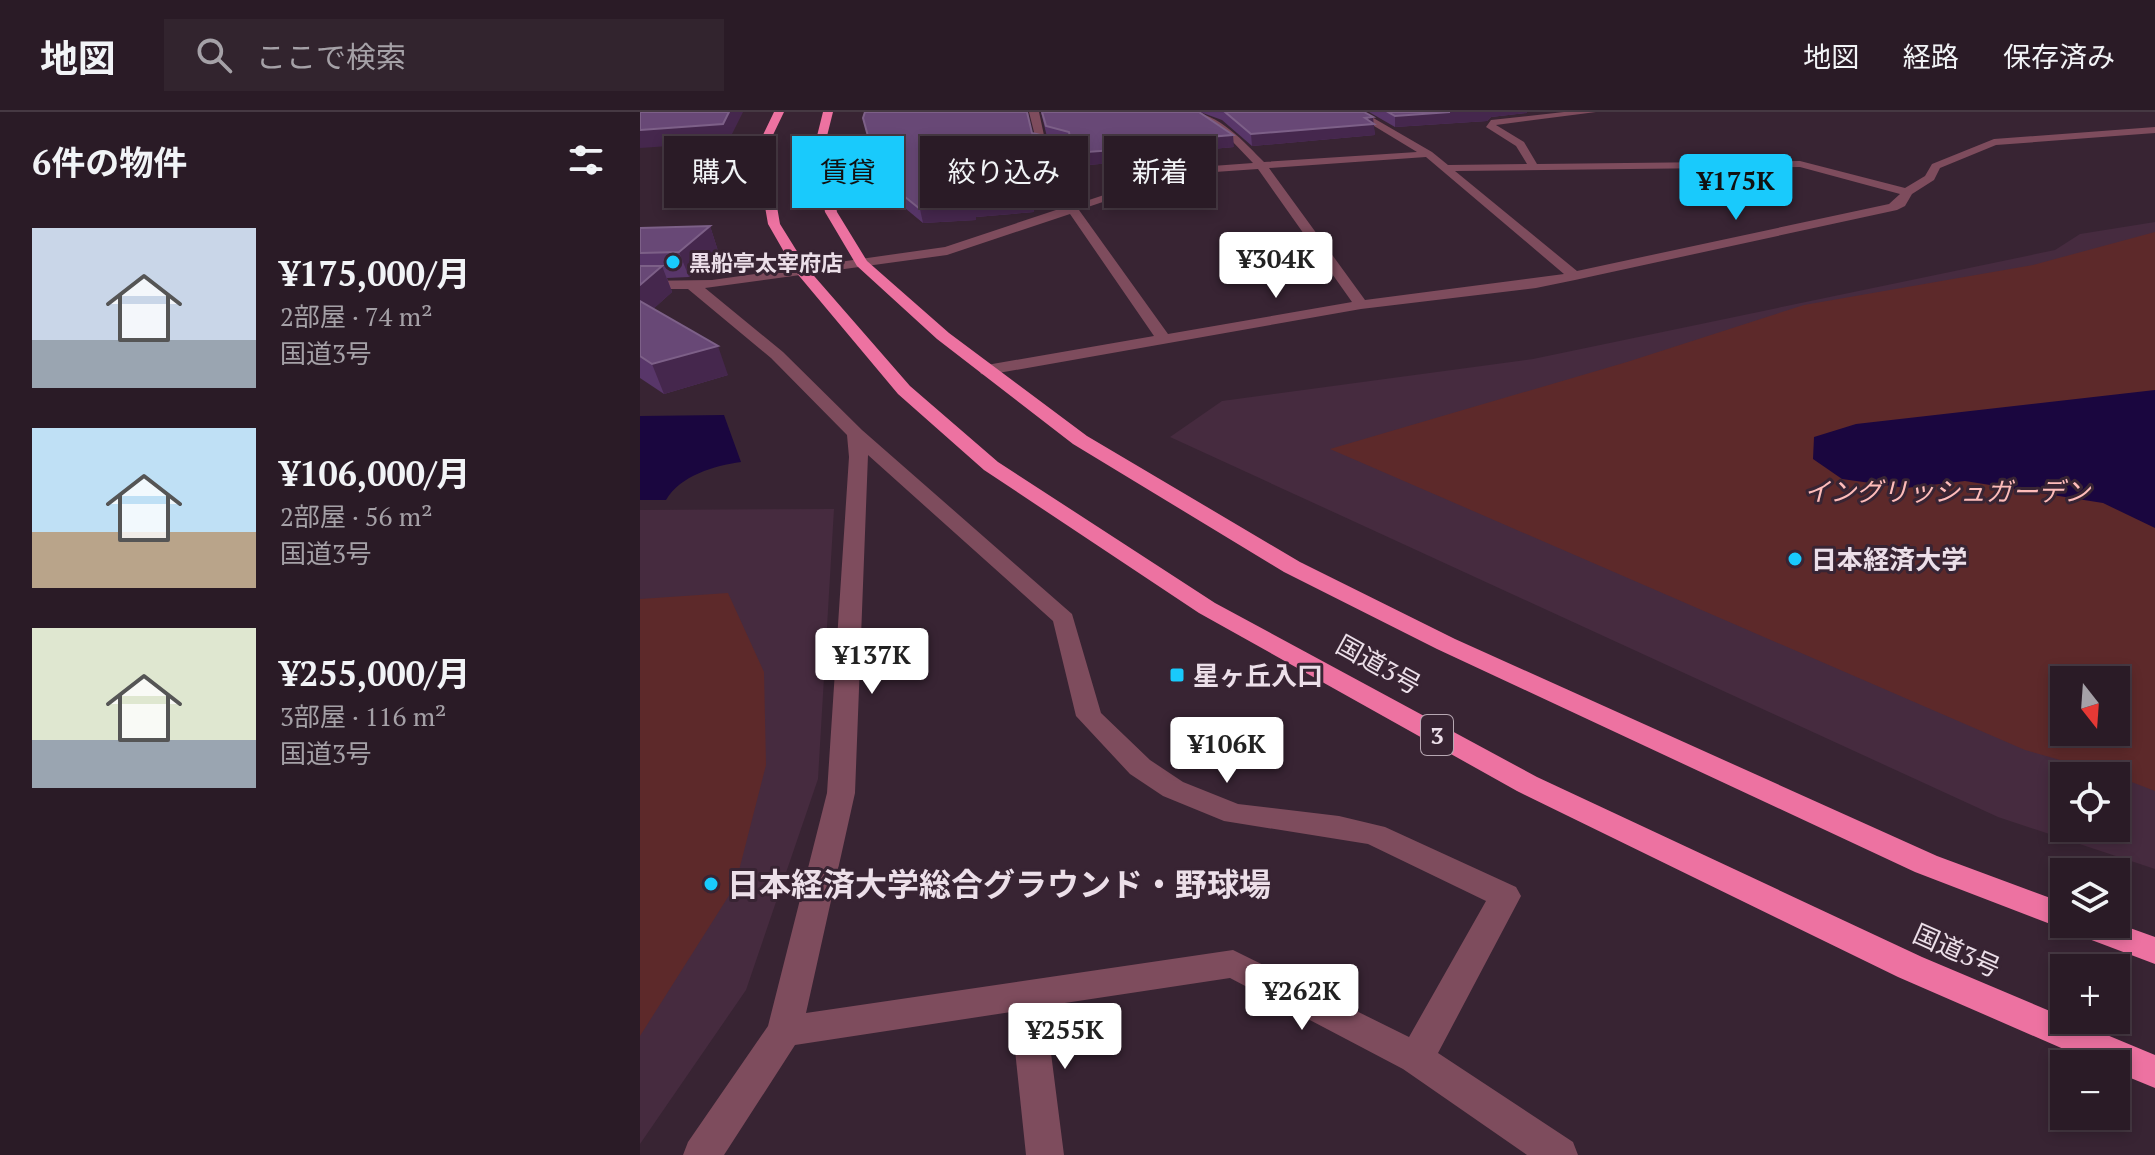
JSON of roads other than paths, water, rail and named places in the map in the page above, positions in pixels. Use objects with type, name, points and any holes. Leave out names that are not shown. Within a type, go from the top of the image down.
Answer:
[{"type":"highway","name":"国道3号","points":[[779,112],[767,137],[766,178],[774,224],[802,271],[904,390],[991,466],[1207,608],[1527,784],[1910,967],[2155,1072]]},
{"type":"highway","name":"国道3号","points":[[828,112],[819,148],[831,212],[862,263],[943,336],[1080,440],[1292,567],[1446,644],[1912,857],[2050,911]]},
{"type":"highway","points":[[2121,938],[2155,951]]},
{"type":"street","points":[[1034,112],[1040,136]]},
{"type":"street","points":[[1194,112],[1235,138],[1261,165],[1361,305]]},
{"type":"street","points":[[1356,112],[1428,154],[1575,276]]},
{"type":"street","points":[[1520,112],[1536,117]]},
{"type":"street","points":[[1534,167],[1520,144],[1489,125],[1591,112]]},
{"type":"street","points":[[987,370],[1361,305],[1536,284],[1575,276],[1893,207],[1907,192],[1930,178],[1936,166],[1994,142],[2155,130]]},
{"type":"street","points":[[1088,202],[1185,171],[1428,154]]},
{"type":"street","points":[[1445,168],[1800,164],[1907,192]]},
{"type":"street","points":[[640,285],[693,286],[947,251],[1068,208]]},
{"type":"street","points":[[1072,208],[1164,340]]},
{"type":"street","points":[[693,286],[777,355],[856,434],[1064,619],[1071,635],[1089,716],[1140,767],[1173,789],[1234,814],[1339,827],[1375,835],[1505,896],[1416,1058]]},
{"type":"street","points":[[702,1155],[784,1031],[841,793],[859,476],[856,434]]},
{"type":"street","points":[[784,1031],[1233,964],[1416,1058],[1559,1155]]},
{"type":"street","points":[[1026,995],[1045,1155]]},
{"type":"place","name":"黒船亭太宰府店","points":[[673,262]]},
{"type":"place","name":"日本経済大学","points":[[1795,559]]},
{"type":"place","name":"星ヶ丘入口","points":[[1177,675]]},
{"type":"place","name":"日本経済大学総合グラウンド・野球場","points":[[711,884]]},
{"type":"park label","name":"イングリッシュガーデン","points":[[1947,491]]}]
